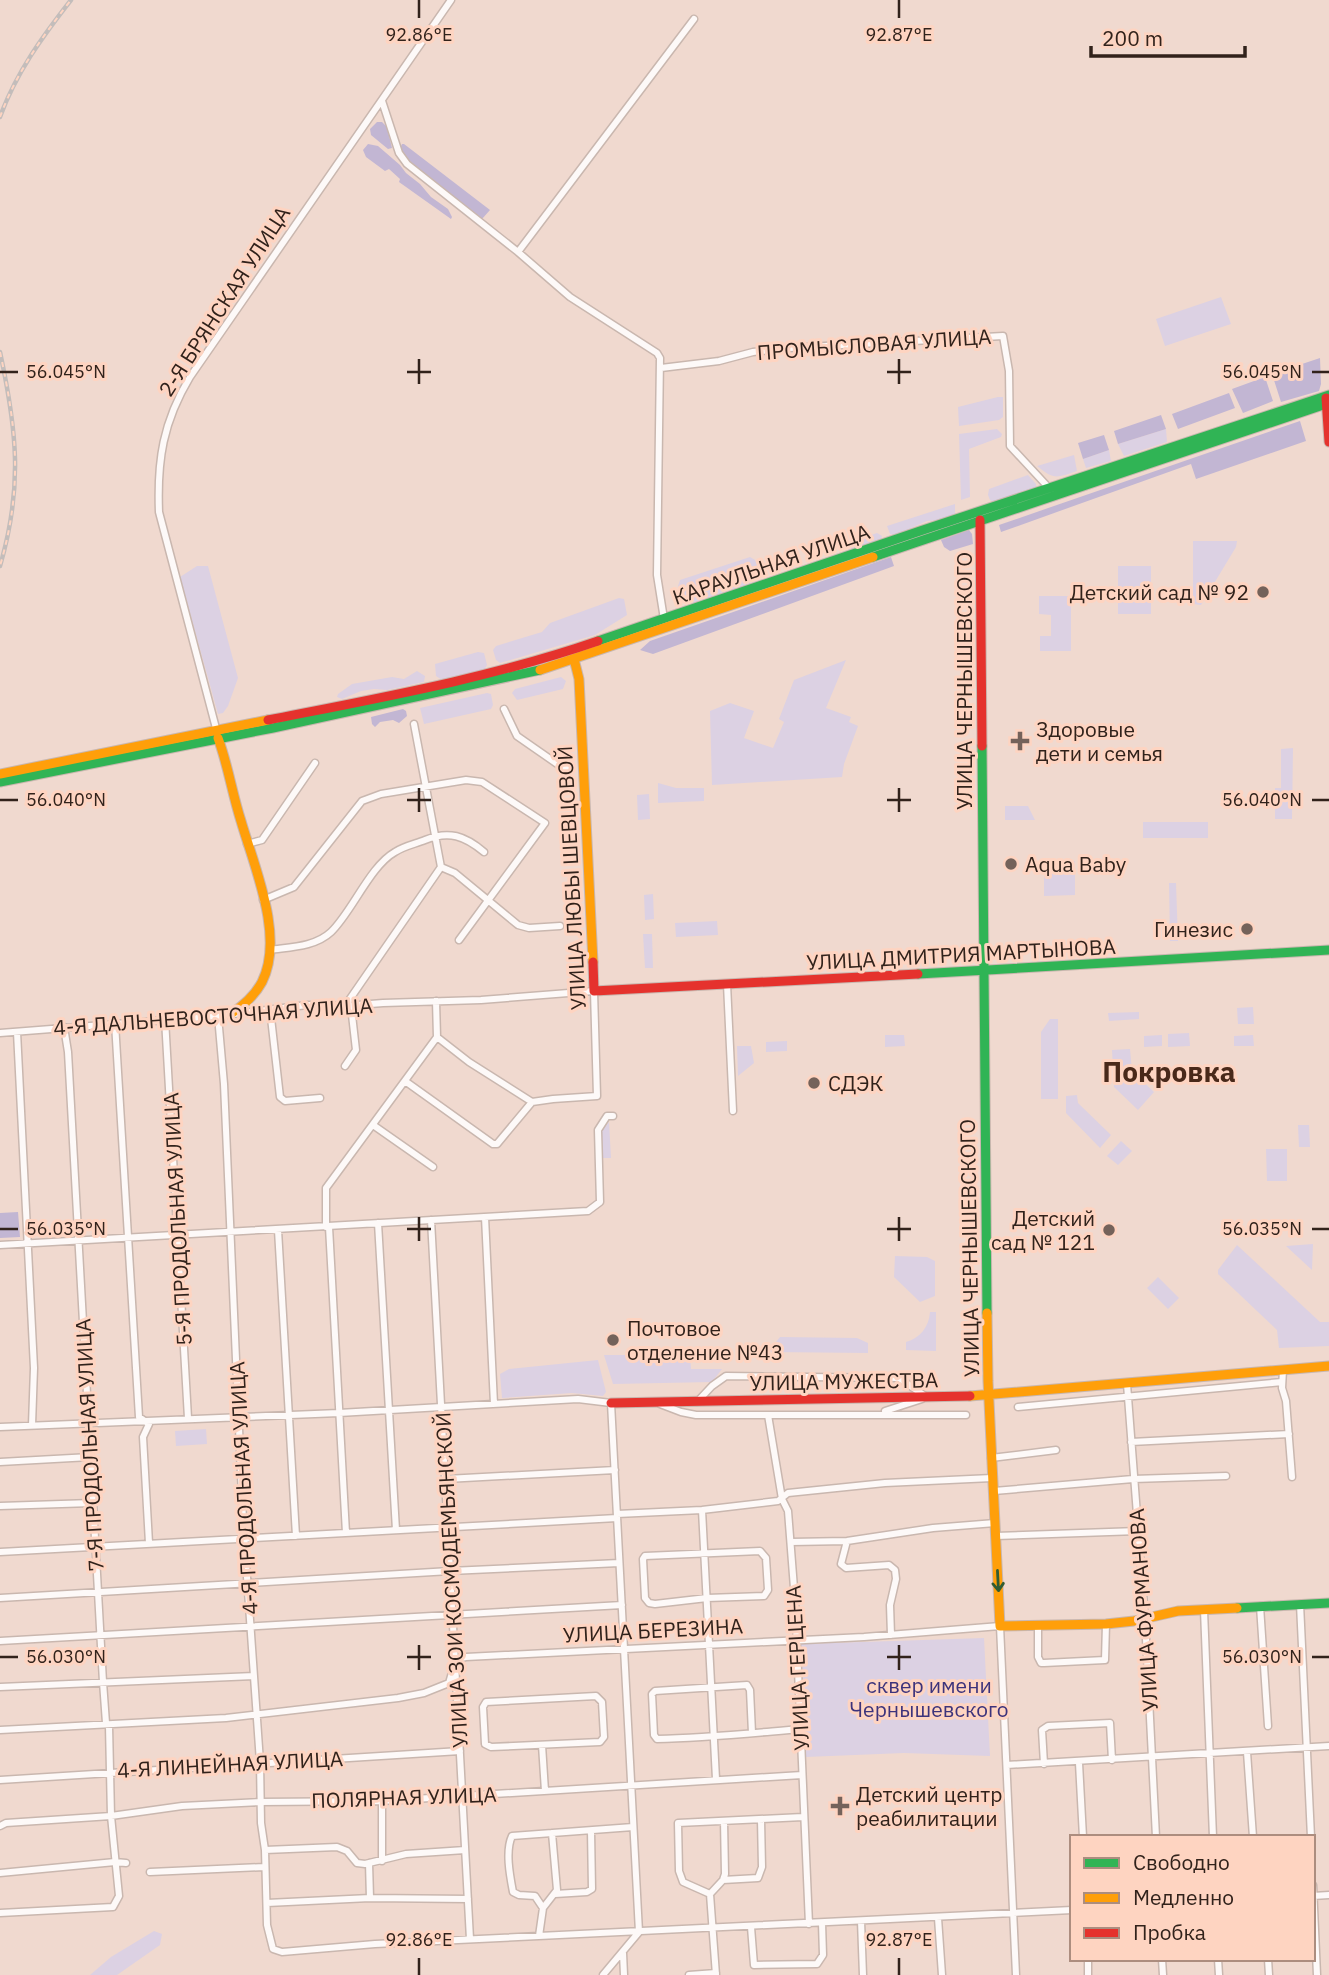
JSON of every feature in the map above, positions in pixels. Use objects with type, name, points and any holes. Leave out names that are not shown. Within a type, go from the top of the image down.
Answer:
[{"type":"main road","name":"КАРАУЛЬНАЯ УЛИЦА","points":[[217,734],[544,660],[1328,400]]},
{"type":"main road","name":"КАРАУЛЬНАЯ УЛИЦА","points":[[217,734],[273,728],[485,683],[574,659],[979,516],[1049,488],[1328,400]]},
{"type":"main road","points":[[1328,400],[1329,442]]},
{"type":"main road","name":"УЛИЦА ЧЕРНЫШЕВСКОГО","points":[[979,516],[988,1395],[1000,1626]]},
{"type":"main road","name":"УЛИЦА ЛЮБЫ ШЕВЦОВОЙ","points":[[574,659],[579,679],[594,991]]},
{"type":"main road","points":[[0,774],[217,734]]},
{"type":"main road","points":[[0,782],[217,734]]},
{"type":"main road","points":[[217,734],[263,900],[270,950],[267,968],[256,994],[232,1013]]},
{"type":"main road","name":"УЛИЦА ДМИТРИЯ МАРТЫНОВА","points":[[594,991],[1329,950]]},
{"type":"main road","name":"УЛИЦА МУЖЕСТВА","points":[[611,1403],[988,1395],[1329,1366]]},
{"type":"main road","name":"УЛИЦА БЕРЕЗИНА","points":[[1000,1626],[1106,1623],[1145,1619],[1178,1611],[1329,1603]]},
{"type":"street","name":"2-Я БРЯНСКАЯ УЛИЦА","points":[[217,734],[159,512],[159,476],[164,435],[180,394],[190,377],[451,0]]},
{"type":"street","points":[[518,252],[694,19]]},
{"type":"street","points":[[382,101],[399,153],[407,164],[518,252],[570,298],[657,353],[660,358],[662,368],[657,575],[664,619]]},
{"type":"street","name":"ПРОМЫСЛОВАЯ УЛИЦА","points":[[662,368],[789,348],[1003,336],[1009,371],[1010,446],[1049,488]]},
{"type":"street","points":[[504,709],[517,736],[563,768],[571,769]]},
{"type":"street","points":[[345,1066],[356,1051],[348,1006],[441,867],[414,724]]},
{"type":"street","points":[[247,844],[262,839],[314,763]]},
{"type":"street","points":[[263,900],[294,887],[362,801],[381,794],[427,786],[466,780],[482,782],[545,823],[459,940]]},
{"type":"street","points":[[270,950],[311,944],[332,932],[393,852],[434,836],[455,834],[464,837],[484,852]]},
{"type":"street","points":[[441,867],[455,873],[518,925],[529,928],[560,926]]},
{"type":"street","points":[[727,984],[733,1111]]},
{"type":"street","name":"4-Я ДАЛЬНЕВОСТОЧНАЯ УЛИЦА","points":[[0,1033],[218,1016],[307,1004],[348,1006],[481,1000],[594,991]]},
{"type":"street","name":"УЛИЦА ЛЮБЫ ШЕВЦОВОЙ","points":[[532,1102],[597,1096],[594,991]]},
{"type":"street","points":[[346,1533],[326,1188],[437,1037],[436,1001]]},
{"type":"street","points":[[270,1009],[280,1097],[285,1101],[320,1098]]},
{"type":"street","name":"4-Я ПРОДОЛЬНАЯ УЛИЦА","points":[[218,1016],[224,1084],[238,1417],[260,1762],[261,1824],[265,1850],[267,1924],[271,1945],[273,1950],[282,1952],[470,1939]]},
{"type":"street","name":"5-Я ПРОДОЛЬНАЯ УЛИЦА","points":[[164,1019],[188,1418]]},
{"type":"street","points":[[116,1023],[139,1418],[149,1424],[143,1437],[149,1543]]},
{"type":"street","name":"7-Я ПРОДОЛЬНАЯ УЛИЦА","points":[[0,1913],[113,1907],[119,1896],[111,1816],[109,1726],[106,1723],[103,1682],[68,1052],[64,1027]]},
{"type":"street","points":[[16,1032],[34,1368],[32,1425]]},
{"type":"street","points":[[405,1081],[493,1144],[497,1144],[532,1102],[469,1062],[437,1037]]},
{"type":"street","points":[[0,1245],[587,1211],[600,1202],[598,1130],[610,1116]]},
{"type":"street","points":[[373,1125],[433,1167]]},
{"type":"street","points":[[485,1217],[495,1404]]},
{"type":"street","name":"УЛИЦА ЗОИ КОСМОДЕМЬЯНСКОЙ","points":[[431,1220],[470,1939]]},
{"type":"street","points":[[378,1223],[396,1530]]},
{"type":"street","points":[[278,1230],[296,1536]]},
{"type":"street","points":[[1283,1370],[1292,1477]]},
{"type":"street","points":[[697,1402],[726,1376],[899,1378],[927,1397]]},
{"type":"street","points":[[1018,1407],[1282,1382]]},
{"type":"street","name":"УЛИЦА ФУРМАНОВА","points":[[1127,1384],[1145,1619],[1156,1835]]},
{"type":"street","points":[[877,1413],[927,1397]]},
{"type":"street","points":[[0,1427],[339,1413],[578,1399],[611,1403],[639,1932],[603,1975]]},
{"type":"street","points":[[659,1403],[696,1415],[966,1415]]},
{"type":"street","name":"УЛИЦА ГЕРЦЕНА","points":[[768,1415],[782,1499],[788,1511],[797,1639],[809,1924]]},
{"type":"street","points":[[1130,1442],[1289,1434]]},
{"type":"street","points":[[991,1458],[1056,1450]]},
{"type":"street","points":[[0,1462],[90,1457]]},
{"type":"street","points":[[446,1479],[615,1470]]},
{"type":"street","points":[[993,1491],[1133,1479],[1226,1476]]},
{"type":"street","points":[[0,1552],[449,1528],[702,1510],[782,1499],[788,1493],[885,1483],[992,1478]]},
{"type":"street","points":[[0,1506],[92,1503]]},
{"type":"street","points":[[702,1510],[716,1779]]},
{"type":"street","points":[[790,1542],[847,1541],[933,1528],[995,1523]]},
{"type":"street","points":[[996,1536],[1138,1531]]},
{"type":"street","points":[[847,1541],[841,1564],[845,1568],[889,1565],[895,1570],[896,1579],[890,1605],[891,1635]]},
{"type":"street","points":[[757,1550],[763,1553],[766,1558],[768,1591],[764,1596],[706,1598],[649,1603],[645,1598],[643,1559],[647,1556],[757,1550]]},
{"type":"street","points":[[0,1598],[619,1563]]},
{"type":"street","points":[[1300,1604],[1311,1835]]},
{"type":"street","points":[[0,1641],[622,1605]]},
{"type":"street","points":[[1260,1606],[1268,1726]]},
{"type":"street","points":[[1204,1610],[1213,1835]]},
{"type":"street","points":[[1038,1625],[1038,1657],[1041,1662],[1067,1663],[1105,1660],[1106,1623]]},
{"type":"street","name":"УЛИЦА БЕРЕЗИНА","points":[[456,1659],[891,1635],[1000,1626]]},
{"type":"street","name":"УЛИЦА ЧЕРНЫШЕВСКОГО","points":[[1000,1626],[1016,1975]]},
{"type":"street","points":[[0,1730],[109,1726],[257,1715],[424,1693],[449,1683],[456,1659]]},
{"type":"street","points":[[0,1687],[254,1676]]},
{"type":"street","points":[[752,1733],[750,1689],[747,1685],[653,1692],[651,1697],[654,1735],[657,1739],[715,1736],[752,1733],[801,1729]]},
{"type":"street","points":[[599,1697],[602,1702],[604,1737],[600,1742],[542,1745],[487,1746],[484,1704],[490,1701],[539,1698],[599,1697]]},
{"type":"street","points":[[1044,1764],[1042,1730],[1048,1726],[1110,1723],[1112,1760]]},
{"type":"street","points":[[542,1745],[545,1791]]},
{"type":"street","points":[[1007,1765],[1079,1763],[1329,1745]]},
{"type":"street","name":"4-Я ЛИНЕЙНАЯ УЛИЦА","points":[[0,1780],[109,1771],[460,1751]]},
{"type":"street","points":[[1247,1752],[1253,1835]]},
{"type":"street","points":[[1079,1763],[1083,1835]]},
{"type":"street","name":"ПОЛЯРНАЯ УЛИЦА","points":[[3,1824],[111,1816],[182,1806],[382,1801],[802,1775]]},
{"type":"street","points":[[382,1801],[382,1861]]},
{"type":"street","points":[[710,1894],[685,1884],[679,1875],[677,1826],[680,1822],[761,1821],[803,1817]]},
{"type":"street","points":[[689,1975],[716,1974],[710,1894],[723,1880],[724,1821]]},
{"type":"street","points":[[723,1880],[758,1878],[762,1867],[761,1821]]},
{"type":"street","points":[[543,1908],[535,1896],[513,1892],[509,1842],[512,1836],[634,1827]]},
{"type":"street","points":[[555,1894],[587,1892],[592,1889],[591,1831]]},
{"type":"street","points":[[539,1936],[543,1908],[555,1894],[552,1833]]},
{"type":"street","points":[[265,1850],[337,1847],[347,1851],[357,1863],[369,1863],[407,1854],[465,1850]]},
{"type":"street","points":[[0,1873],[126,1863]]},
{"type":"street","points":[[369,1863],[370,1898]]},
{"type":"street","points":[[150,1872],[264,1867]]},
{"type":"street","points":[[267,1903],[370,1898],[468,1899]]},
{"type":"street","points":[[470,1939],[1070,1910]]},
{"type":"street","points":[[939,1918],[942,1975]]},
{"type":"street","points":[[861,1921],[863,1975]]},
{"type":"street","points":[[1315,1922],[1317,1975]]},
{"type":"street","points":[[751,1927],[754,1965],[817,1964],[823,1955],[822,1923]]},
{"type":"street","points":[[622,1953],[624,1975]]},
{"type":"green space","points":[[1221,297],[1231,324],[1165,346],[1156,319]]},
{"type":"green space","points":[[1003,397],[1003,417],[999,420],[959,426],[958,407]]},
{"type":"green space","points":[[997,429],[1002,434],[1001,437],[969,449],[970,497],[961,500],[959,434]]},
{"type":"green space","points":[[1166,429],[1167,442],[1124,456],[1118,444]]},
{"type":"green space","points":[[1109,450],[1111,461],[1086,468],[1083,459]]},
{"type":"green space","points":[[1074,455],[1077,471],[1064,475],[1052,476],[1037,466]]},
{"type":"green space","points":[[1028,475],[1036,487],[994,502],[990,500],[989,489]]},
{"type":"green space","points":[[955,504],[955,515],[942,520],[927,521],[895,535],[890,534],[887,526]]},
{"type":"green space","points":[[877,533],[882,536],[881,540],[847,549],[846,544]]},
{"type":"green space","points":[[1193,541],[1237,541],[1201,605],[1193,604]]},
{"type":"green space","points":[[750,557],[755,560],[761,576],[759,582],[684,604],[678,586],[680,580]]},
{"type":"green space","points":[[197,566],[208,566],[238,678],[228,706],[223,713],[218,714],[180,577]]},
{"type":"green space","points":[[1118,566],[1151,566],[1151,614],[1118,614]]},
{"type":"green space","points":[[1039,596],[1071,596],[1071,651],[1040,651],[1040,636],[1051,636],[1051,615],[1039,614]]},
{"type":"green space","points":[[619,598],[624,599],[627,615],[595,635],[500,663],[496,660],[493,650],[496,646],[542,632],[550,623]]},
{"type":"green space","points":[[478,652],[484,653],[487,665],[484,670],[442,680],[436,676],[435,664]]},
{"type":"green space","points":[[846,660],[826,708],[851,717],[849,722],[858,726],[842,777],[712,785],[710,711],[730,703],[754,711],[744,738],[773,748],[784,722],[779,719],[794,680]]},
{"type":"green space","points":[[417,671],[425,676],[424,682],[387,690],[361,691],[342,699],[337,697],[352,684],[392,677],[404,679]]},
{"type":"green space","points":[[561,677],[566,681],[563,689],[517,700],[512,693],[515,689]]},
{"type":"green space","points":[[491,694],[491,709],[424,724],[420,708]]},
{"type":"green space","points":[[1293,748],[1292,819],[1275,819],[1275,788],[1281,788],[1281,749]]},
{"type":"green space","points":[[658,783],[676,788],[704,788],[704,801],[658,803]]},
{"type":"green space","points":[[649,794],[650,819],[638,820],[637,795]]},
{"type":"green space","points":[[1005,806],[1028,806],[1035,820],[1005,820]]},
{"type":"green space","points":[[1143,822],[1208,822],[1208,838],[1143,838]]},
{"type":"green space","points":[[1044,861],[1075,861],[1075,895],[1044,896]]},
{"type":"green space","points":[[1169,883],[1176,883],[1178,941],[1170,941]]},
{"type":"green space","points":[[653,894],[654,919],[645,920],[644,895]]},
{"type":"green space","points":[[717,921],[718,935],[676,937],[675,923]]},
{"type":"green space","points":[[643,934],[652,934],[653,968],[645,968]]},
{"type":"green space","points":[[1253,1007],[1254,1024],[1238,1024],[1237,1008]]},
{"type":"green space","points":[[1139,1012],[1139,1019],[1109,1021],[1108,1013]]},
{"type":"green space","points":[[1050,1019],[1058,1019],[1058,1099],[1041,1099],[1041,1032]]},
{"type":"green space","points":[[1189,1033],[1190,1046],[1168,1047],[1168,1034]]},
{"type":"green space","points":[[885,1035],[904,1035],[905,1046],[885,1047]]},
{"type":"green space","points":[[1162,1035],[1162,1046],[1144,1047],[1144,1036]]},
{"type":"green space","points":[[1253,1035],[1254,1046],[1234,1046],[1234,1036]]},
{"type":"green space","points":[[787,1041],[787,1051],[766,1052],[766,1042]]},
{"type":"green space","points":[[737,1046],[751,1046],[754,1063],[738,1076]]},
{"type":"green space","points":[[1130,1049],[1132,1071],[1154,1092],[1138,1110],[1114,1087],[1112,1050]]},
{"type":"green space","points":[[1077,1095],[1078,1103],[1111,1135],[1100,1148],[1066,1113],[1066,1096]]},
{"type":"green space","points":[[609,1122],[611,1158],[602,1158],[600,1133]]},
{"type":"green space","points":[[1298,1125],[1309,1125],[1310,1147],[1299,1147]]},
{"type":"green space","points":[[1121,1141],[1132,1151],[1118,1165],[1107,1156]]},
{"type":"green space","points":[[1266,1149],[1287,1149],[1287,1181],[1267,1181]]},
{"type":"green space","points":[[1313,1244],[1312,1270],[1286,1246]]},
{"type":"green space","points":[[1237,1245],[1320,1322],[1329,1322],[1329,1346],[1279,1348],[1277,1330],[1218,1274],[1218,1270]]},
{"type":"green space","points":[[895,1256],[927,1257],[935,1261],[935,1296],[920,1302],[894,1277]]},
{"type":"green space","points":[[1158,1277],[1179,1298],[1168,1309],[1147,1288]]},
{"type":"green space","points":[[930,1312],[936,1312],[936,1351],[906,1350],[906,1342],[916,1338],[926,1327]]},
{"type":"green space","points":[[780,1337],[857,1338],[868,1343],[868,1353],[768,1352]]},
{"type":"green space","points":[[604,1355],[690,1355],[691,1369],[722,1369],[712,1382],[613,1384]]},
{"type":"green space","points":[[598,1360],[606,1392],[603,1396],[572,1393],[502,1398],[500,1374],[509,1369]]},
{"type":"green space","points":[[206,1429],[207,1444],[176,1446],[175,1431]]},
{"type":"green space","name":"сквер имени Чернышевского","points":[[984,1638],[990,1756],[904,1753],[806,1757],[801,1644]]},
{"type":"green space","points":[[154,1931],[162,1934],[160,1945],[117,1975],[90,1975],[111,1957]]},
{"type":"shaded area","points":[[377,122],[382,122],[387,127],[392,148],[388,149],[371,135],[370,129]]},
{"type":"shaded area","points":[[368,144],[378,146],[400,165],[431,197],[448,209],[451,219],[399,182],[400,179],[389,169],[385,171],[366,157],[363,150]]},
{"type":"shaded area","points":[[402,144],[490,210],[482,219],[408,160],[400,148]]},
{"type":"shaded area","points":[[1320,358],[1319,391],[1281,402],[1272,374]]},
{"type":"shaded area","points":[[1265,377],[1273,401],[1243,413],[1232,389]]},
{"type":"shaded area","points":[[1229,393],[1235,408],[1178,429],[1172,414]]},
{"type":"shaded area","points":[[1161,415],[1166,429],[1118,444],[1114,431]]},
{"type":"shaded area","points":[[1300,421],[1306,441],[1196,479],[1191,464],[1001,532],[999,525]]},
{"type":"shaded area","points":[[1104,435],[1109,450],[1083,459],[1078,443]]},
{"type":"shaded area","points":[[969,530],[973,544],[950,551],[944,547],[941,540]]},
{"type":"shaded area","points":[[891,557],[894,566],[653,654],[640,650],[650,641]]},
{"type":"shaded area","points":[[403,709],[407,716],[399,723],[393,720],[380,722],[375,727],[372,724],[371,717]]},
{"type":"shaded area","points":[[18,1212],[20,1237],[0,1238],[0,1213]]},
{"type":"railway","points":[[0,117],[31,56],[71,0]]},
{"type":"railway","points":[[0,352],[14,434],[15,459],[12,510],[0,566]]},
{"type":"traffic: fast","points":[[598,641],[1329,395]]},
{"type":"traffic: fast","points":[[873,557],[1329,403]]},
{"type":"traffic: fast","points":[[0,782],[273,728],[540,670]]},
{"type":"traffic: fast","points":[[982,746],[987,1313]]},
{"type":"traffic: fast","points":[[918,974],[1329,950]]},
{"type":"traffic: fast","points":[[1237,1608],[1329,1603]]},
{"type":"traffic: slow","points":[[540,670],[873,557]]},
{"type":"traffic: slow","points":[[574,659],[579,679],[593,962]]},
{"type":"traffic: slow","points":[[0,774],[268,720]]},
{"type":"traffic: slow","points":[[218,738],[269,923],[268,964],[262,982],[249,999],[232,1013]]},
{"type":"traffic: slow","points":[[987,1313],[1000,1626],[1106,1624],[1178,1611],[1237,1608]]},
{"type":"traffic: slow","points":[[970,1396],[1329,1366]]},
{"type":"traffic: jam","points":[[1326,398],[1329,442]]},
{"type":"traffic: jam","points":[[980,520],[982,746]]},
{"type":"traffic: jam","points":[[268,720],[476,676],[598,641]]},
{"type":"traffic: jam","points":[[593,962],[594,991],[918,974]]},
{"type":"traffic: jam","points":[[611,1403],[970,1396]]},
{"type":"place","name":"Детский сад № 92","points":[[1263,592]]},
{"type":"place","name":"Здоровые дети и семья","points":[[1020,741]]},
{"type":"place","name":"Aqua Baby","points":[[1011,864]]},
{"type":"place","name":"Гинезис","points":[[1247,929]]},
{"type":"place","name":"СДЭК","points":[[814,1083]]},
{"type":"place","name":"Детский сад № 121","points":[[1109,1230]]},
{"type":"place","name":"Почтовое отделение №43","points":[[613,1340]]},
{"type":"place","name":"Детский центр реабилитации","points":[[840,1806]]},
{"type":"district","name":"Покровка","points":[[1169,1071]]}]
